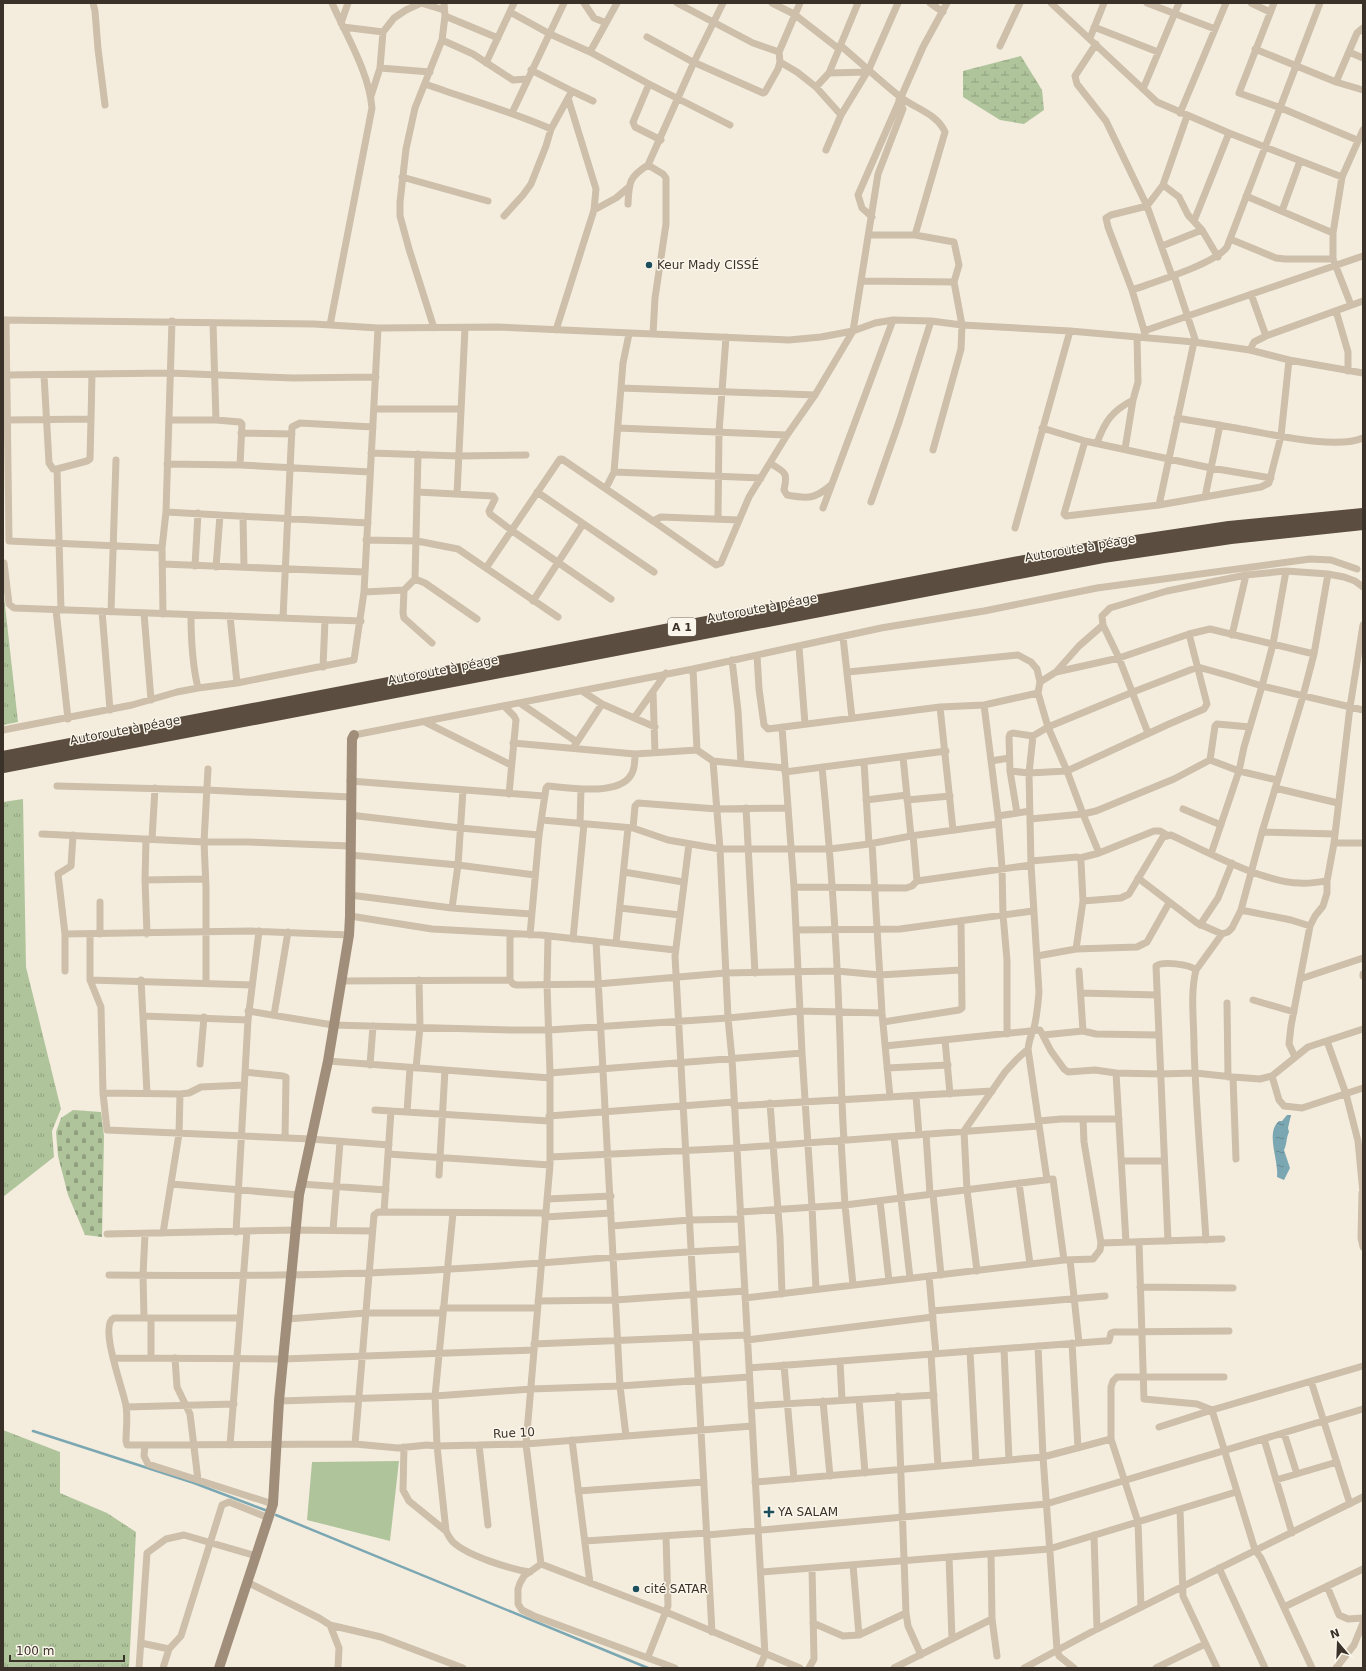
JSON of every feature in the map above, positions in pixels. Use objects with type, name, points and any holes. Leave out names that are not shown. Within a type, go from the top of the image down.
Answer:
[{"type":"highway","name":"A 1","points":[[3,757],[1095,548],[1229,527],[1363,514]]},
{"type":"highway","name":"Autoroute à péage","points":[[3,768],[1103,557],[1231,538],[1363,524]]},
{"type":"street","points":[[93,3],[105,105]]},
{"type":"street","points":[[330,325],[372,108],[371,97],[355,51],[332,3]]},
{"type":"street","points":[[342,25],[348,3]]},
{"type":"street","points":[[371,97],[380,68],[383,32],[394,18],[421,3],[444,10],[498,38]]},
{"type":"street","points":[[486,63],[514,3]]},
{"type":"street","points":[[512,113],[564,3]]},
{"type":"street","points":[[584,3],[594,18],[606,23]]},
{"type":"street","points":[[590,52],[617,3]]},
{"type":"street","points":[[677,3],[753,43],[779,52]]},
{"type":"street","points":[[628,204],[629,187],[635,174],[648,166],[661,140],[694,62],[724,3]]},
{"type":"street","points":[[772,3],[794,14],[839,47],[868,70],[900,99],[936,119],[942,124],[945,132],[915,235]]},
{"type":"street","points":[[647,37],[694,62],[763,93],[778,69],[780,62],[779,52],[800,3]]},
{"type":"street","points":[[816,87],[829,73],[858,3]]},
{"type":"street","points":[[826,150],[841,115],[868,70],[898,3]]},
{"type":"street","points":[[930,3],[943,12]]},
{"type":"street","points":[[872,218],[862,208],[858,195],[924,47],[947,3]]},
{"type":"street","points":[[1000,46],[1020,3]]},
{"type":"street","points":[[1090,38],[1104,3]]},
{"type":"street","points":[[1147,3],[1215,29]]},
{"type":"street","points":[[1143,89],[1178,3]]},
{"type":"street","points":[[1145,334],[1132,290],[1106,218],[1111,215],[1147,206],[1163,185],[1184,114],[1226,3]]},
{"type":"street","points":[[1251,3],[1270,12]]},
{"type":"street","points":[[1274,3],[1238,93],[1281,108],[1357,140]]},
{"type":"street","points":[[1132,290],[1173,276],[1218,257],[1227,247],[1320,3]]},
{"type":"street","points":[[1053,4],[1157,102],[1229,133],[1342,177]]},
{"type":"street","points":[[434,328],[400,216],[400,202],[406,149],[415,108],[442,40],[444,10]]},
{"type":"street","points":[[510,12],[550,34],[590,52],[730,125]]},
{"type":"street","points":[[342,25],[383,32]]},
{"type":"street","points":[[1094,27],[1158,52]]},
{"type":"street","points":[[1336,82],[1357,33],[1363,28]]},
{"type":"street","points":[[442,40],[473,54],[513,80],[527,79]]},
{"type":"street","points":[[1096,44],[1075,76],[1077,84],[1106,121],[1147,206],[1188,316],[1195,342],[1159,505]]},
{"type":"street","points":[[1256,49],[1296,67],[1363,90]]},
{"type":"street","points":[[1349,52],[1363,58]]},
{"type":"street","points":[[780,62],[816,87],[841,115]]},
{"type":"street","points":[[380,68],[430,72]]},
{"type":"street","points":[[531,70],[593,101]]},
{"type":"street","points":[[829,73],[868,70]]},
{"type":"street","points":[[425,84],[512,113],[551,129]]},
{"type":"street","points":[[649,84],[633,125],[634,127],[661,140]]},
{"type":"street","points":[[504,216],[531,184],[551,129],[572,91]]},
{"type":"street","points":[[556,330],[594,210],[596,189],[568,98]]},
{"type":"street","points":[[486,568],[536,492],[560,459],[606,488],[716,565],[721,563],[749,497],[787,435],[815,395],[853,331],[878,174],[903,109],[900,99]]},
{"type":"street","points":[[1351,305],[1335,262],[1333,233],[1342,177],[1357,140],[1363,130]]},
{"type":"street","points":[[1194,221],[1229,133]]},
{"type":"street","points":[[1282,211],[1300,161]]},
{"type":"street","points":[[648,166],[665,176],[666,186],[666,224],[655,298],[652,334]]},
{"type":"street","points":[[402,177],[488,201]]},
{"type":"street","points":[[1163,185],[1177,194],[1188,215],[1202,230],[1218,257]]},
{"type":"street","points":[[594,210],[616,198],[629,187]]},
{"type":"street","points":[[1246,196],[1333,233]]},
{"type":"street","points":[[1162,246],[1202,230]]},
{"type":"street","points":[[869,235],[915,235],[954,242],[959,265],[954,282],[962,325],[961,349],[933,450]]},
{"type":"street","points":[[1230,240],[1280,258],[1335,262]]},
{"type":"street","points":[[162,548],[60,544],[9,540],[7,375],[4,320],[330,325],[378,328],[497,327],[789,340],[821,337],[853,331],[875,323],[893,320],[931,321],[962,325],[1070,331],[1137,337],[1188,316],[1335,262],[1363,256]]},
{"type":"street","points":[[862,280],[954,282]]},
{"type":"street","points":[[1251,294],[1266,336]]},
{"type":"street","points":[[1250,350],[1254,342],[1266,336],[1363,301]]},
{"type":"street","points":[[1336,311],[1348,352],[1348,371]]},
{"type":"street","points":[[823,508],[893,320]]},
{"type":"street","points":[[872,502],[931,321]]},
{"type":"street","points":[[163,614],[162,548],[166,512],[172,322]]},
{"type":"street","points":[[213,323],[216,420]]},
{"type":"street","points":[[3,730],[110,710],[198,688],[237,683],[354,660],[361,621],[364,592],[378,328]]},
{"type":"street","points":[[457,494],[464,328]]},
{"type":"street","points":[[1015,528],[1070,331]]},
{"type":"street","points":[[606,488],[614,472],[623,363],[629,334]]},
{"type":"street","points":[[1145,334],[1250,350],[1289,360],[1363,373]]},
{"type":"street","points":[[718,519],[719,432],[726,337]]},
{"type":"street","points":[[1125,450],[1133,400],[1138,382],[1137,337]]},
{"type":"street","points":[[1085,441],[1065,515],[1159,505],[1261,487],[1269,483],[1271,478],[1281,436],[1289,360]]},
{"type":"street","points":[[7,375],[170,373],[293,378],[376,377]]},
{"type":"street","points":[[44,375],[49,463],[53,469],[57,469],[87,462],[90,459],[92,374]]},
{"type":"street","points":[[621,388],[815,395]]},
{"type":"street","points":[[1097,443],[1103,427],[1119,407],[1133,400]]},
{"type":"street","points":[[374,409],[461,409]]},
{"type":"street","points":[[1178,418],[1281,436],[1334,442],[1356,441],[1363,438]]},
{"type":"street","points":[[7,420],[91,419]]},
{"type":"street","points":[[169,420],[216,420],[240,422],[242,424],[240,465]]},
{"type":"street","points":[[283,618],[292,427],[300,423],[373,427]]},
{"type":"street","points":[[1205,497],[1220,425]]},
{"type":"street","points":[[618,428],[787,435]]},
{"type":"street","points":[[1042,428],[1085,441],[1125,450],[1211,468],[1271,478]]},
{"type":"street","points":[[241,433],[292,434]]},
{"type":"street","points":[[371,453],[459,456],[526,455]]},
{"type":"street","points":[[418,454],[415,579],[404,590],[403,608],[404,618],[432,644]]},
{"type":"street","points":[[111,612],[116,460]]},
{"type":"street","points":[[770,462],[786,474],[787,478],[784,490],[787,495],[802,498],[817,496],[833,484]]},
{"type":"street","points":[[167,464],[240,465],[370,472]]},
{"type":"street","points":[[57,469],[60,544],[59,610],[68,719]]},
{"type":"street","points":[[614,472],[761,478]]},
{"type":"street","points":[[417,492],[494,496],[496,499],[489,512],[511,530],[611,599]]},
{"type":"street","points":[[536,492],[654,572]]},
{"type":"street","points":[[166,512],[368,523]]},
{"type":"street","points":[[195,566],[198,513]]},
{"type":"street","points":[[216,567],[220,515]]},
{"type":"street","points":[[244,516],[244,567]]},
{"type":"street","points":[[653,521],[661,517],[739,520]]},
{"type":"street","points":[[533,601],[583,524]]},
{"type":"street","points":[[366,540],[417,541],[458,549],[558,617]]},
{"type":"street","points":[[219,1668],[273,1504],[279,1401],[288,1319],[298,1195],[328,1061],[340,981],[349,935],[350,781],[352,739],[354,735],[582,691],[666,673],[693,669],[881,628],[984,611],[1097,588],[1310,559],[1330,560],[1357,570]]},
{"type":"street","points":[[4,563],[9,604],[11,607],[361,621]]},
{"type":"street","points":[[162,564],[365,572]]},
{"type":"street","points":[[1211,854],[1238,771],[1262,686],[1273,644],[1286,571]]},
{"type":"street","points":[[1148,733],[1119,658],[1102,625],[1102,616],[1110,608],[1167,591],[1246,575],[1286,571],[1344,576],[1363,587]]},
{"type":"street","points":[[1206,1240],[1195,1073],[1193,1001],[1194,978],[1196,970],[1222,934],[1228,932],[1232,928],[1241,910],[1314,654],[1328,574]]},
{"type":"street","points":[[1232,634],[1246,575]]},
{"type":"street","points":[[415,579],[425,583],[477,619]]},
{"type":"street","points":[[364,592],[404,590]]},
{"type":"street","points":[[102,611],[110,710]]},
{"type":"street","points":[[144,613],[151,700]]},
{"type":"street","points":[[191,614],[193,666],[198,688]]},
{"type":"street","points":[[230,616],[237,683]]},
{"type":"street","points":[[324,667],[325,620]]},
{"type":"street","points":[[1040,682],[1056,672],[1079,646],[1102,625]]},
{"type":"street","points":[[1295,1057],[1289,1044],[1294,1012],[1310,926],[1315,916],[1323,906],[1327,893],[1327,881],[1334,843],[1350,707],[1363,625]]},
{"type":"street","points":[[1056,672],[1119,658],[1189,634],[1210,629],[1314,654]]},
{"type":"street","points":[[1010,771],[1029,773],[1067,771],[1148,733],[1204,709],[1206,707],[1198,667],[1189,634]]},
{"type":"street","points":[[843,637],[852,718]]},
{"type":"street","points":[[799,647],[805,724]]},
{"type":"street","points":[[848,672],[1018,654],[1031,662],[1037,669],[1040,682],[1038,693],[1048,727],[1099,853]]},
{"type":"street","points":[[757,655],[759,689],[764,725],[768,729],[940,707],[984,705],[1038,693]]},
{"type":"street","points":[[732,660],[738,711],[741,763]]},
{"type":"street","points":[[1017,813],[1010,771],[1010,734],[1013,733],[1033,736],[1048,727],[1198,667],[1262,686],[1363,710]]},
{"type":"street","points":[[693,669],[697,750]]},
{"type":"street","points":[[634,718],[666,673]]},
{"type":"street","points":[[582,691],[602,704],[656,727]]},
{"type":"street","points":[[653,692],[656,727],[655,752]]},
{"type":"street","points":[[520,703],[575,745]]},
{"type":"street","points":[[575,745],[602,704]]},
{"type":"street","points":[[984,705],[998,816],[1002,868],[1003,915],[1007,960],[1006,1034]]},
{"type":"street","points":[[505,706],[515,718],[509,794]]},
{"type":"street","points":[[940,707],[946,751],[953,830]]},
{"type":"street","points":[[425,722],[511,765]]},
{"type":"street","points":[[1210,760],[1215,726],[1217,724],[1250,727]]},
{"type":"street","points":[[782,727],[794,887],[799,1011],[806,1102],[816,1290]]},
{"type":"street","points":[[1033,736],[1029,773],[1031,863],[1039,992],[1033,1030],[1029,1040],[1028,1049],[1047,1180]]},
{"type":"street","points":[[513,743],[575,745],[635,754],[697,750],[713,762],[741,763],[785,770],[822,767],[946,751]]},
{"type":"street","points":[[530,935],[539,835],[546,788],[548,786],[581,789],[612,788],[623,783],[630,777],[634,771],[635,754]]},
{"type":"street","points":[[904,757],[907,798],[917,881]]},
{"type":"street","points":[[991,761],[1009,758]]},
{"type":"street","points":[[998,816],[1017,813],[1030,815],[1083,814],[1096,811],[1174,779],[1210,760],[1238,771],[1277,780]]},
{"type":"street","points":[[713,762],[720,849],[725,974],[732,1059],[765,1655],[759,1668]]},
{"type":"street","points":[[864,762],[882,1013],[890,1097]]},
{"type":"street","points":[[822,767],[833,888],[839,1012],[845,1205],[853,1285]]},
{"type":"street","points":[[206,983],[204,842],[208,769]]},
{"type":"street","points":[[350,781],[544,796]]},
{"type":"street","points":[[57,786],[155,788],[350,797]]},
{"type":"street","points":[[147,934],[145,880],[155,788]]},
{"type":"street","points":[[1275,788],[1338,803]]},
{"type":"street","points":[[573,939],[582,824],[581,789]]},
{"type":"street","points":[[452,908],[458,865],[463,790]]},
{"type":"street","points":[[866,800],[950,796]]},
{"type":"street","points":[[616,943],[624,872],[635,806],[638,803],[717,809],[787,808]]},
{"type":"street","points":[[746,808],[755,973]]},
{"type":"street","points":[[1183,809],[1221,825]]},
{"type":"street","points":[[350,815],[460,828],[539,835]]},
{"type":"street","points":[[542,820],[631,828],[650,835],[720,849],[830,849],[871,844],[912,835],[998,824]]},
{"type":"street","points":[[794,887],[906,888],[912,886],[917,881],[1031,863],[1077,857],[1080,858],[1099,853],[1160,831],[1251,871],[1279,880],[1299,884],[1327,881]]},
{"type":"street","points":[[1262,832],[1335,834]]},
{"type":"street","points":[[42,834],[204,842],[248,842],[350,851],[535,875]]},
{"type":"street","points":[[65,972],[65,934],[58,874],[71,866],[73,835]]},
{"type":"street","points":[[1083,901],[1121,898],[1129,894],[1163,837],[1167,835]]},
{"type":"street","points":[[1334,843],[1363,843]]},
{"type":"street","points":[[689,844],[675,950],[712,1632]]},
{"type":"street","points":[[1076,949],[1083,901],[1080,858]]},
{"type":"street","points":[[1200,925],[1218,898],[1232,863]]},
{"type":"street","points":[[624,872],[683,882]]},
{"type":"street","points":[[1138,878],[1200,925],[1222,934]]},
{"type":"street","points":[[145,880],[205,879]]},
{"type":"street","points":[[350,895],[452,908],[531,914]]},
{"type":"street","points":[[100,902],[100,934]]},
{"type":"street","points":[[1037,956],[1076,949],[1137,947],[1142,945],[1147,942],[1169,903]]},
{"type":"street","points":[[620,908],[680,915]]},
{"type":"street","points":[[1241,910],[1291,920],[1310,926]]},
{"type":"street","points":[[796,930],[900,929],[1033,911]]},
{"type":"street","points":[[350,916],[432,929],[548,936],[675,950]]},
{"type":"street","points":[[883,1022],[959,1010],[963,1005],[960,970],[961,921]]},
{"type":"street","points":[[65,934],[147,934],[258,931],[349,935]]},
{"type":"street","points":[[236,1232],[243,1136],[248,1011],[258,931]]},
{"type":"street","points":[[274,1015],[288,932]]},
{"type":"street","points":[[90,934],[90,980],[101,1007],[103,1093],[107,1130],[310,1139],[389,1146]]},
{"type":"street","points":[[510,934],[510,980],[517,986],[597,984],[725,974],[837,971],[880,975],[960,970]]},
{"type":"street","points":[[540,1564],[526,1444],[550,1161],[550,1075],[547,985],[548,936]]},
{"type":"street","points":[[596,942],[597,984],[604,1068],[614,1257],[617,1340],[620,1386],[626,1436]]},
{"type":"street","points":[[1300,980],[1363,958]]},
{"type":"street","points":[[1168,1241],[1156,966],[1158,964],[1190,966],[1196,970]]},
{"type":"street","points":[[1079,971],[1083,1031]]},
{"type":"street","points":[[90,980],[141,980],[252,985]]},
{"type":"street","points":[[141,980],[147,1093]]},
{"type":"street","points":[[407,1112],[420,1028],[419,980]]},
{"type":"street","points":[[340,981],[510,980]]},
{"type":"street","points":[[1081,993],[1157,994]]},
{"type":"street","points":[[1253,1000],[1294,1012]]},
{"type":"street","points":[[1226,1003],[1236,1159]]},
{"type":"street","points":[[248,1011],[333,1025],[511,1030],[549,1030],[728,1018],[799,1011],[882,1013]]},
{"type":"street","points":[[143,1016],[204,1017],[248,1020]]},
{"type":"street","points":[[200,1064],[204,1017]]},
{"type":"street","points":[[370,1064],[373,1026]]},
{"type":"street","points":[[885,1046],[1040,1030],[1051,1051],[1064,1069],[1068,1072],[1094,1070],[1116,1073],[1195,1073],[1260,1079],[1272,1076],[1308,1048],[1363,1029]]},
{"type":"street","points":[[1043,1035],[1083,1031],[1096,1034],[1158,1035]]},
{"type":"street","points":[[945,1040],[950,1094]]},
{"type":"street","points":[[1328,1041],[1361,1141],[1363,1193],[1361,1238],[1363,1247]]},
{"type":"street","points":[[977,1271],[967,1190],[964,1131],[1012,1064],[1028,1049]]},
{"type":"street","points":[[328,1061],[413,1068],[550,1075],[604,1068],[802,1053]]},
{"type":"street","points":[[887,1068],[948,1065]]},
{"type":"street","points":[[439,1175],[445,1070]]},
{"type":"street","points":[[245,1072],[286,1077],[285,1138]]},
{"type":"street","points":[[1116,1073],[1126,1242]]},
{"type":"street","points":[[1272,1076],[1279,1100],[1284,1106],[1302,1108],[1363,1088]]},
{"type":"street","points":[[103,1093],[180,1094],[189,1093],[201,1088],[244,1085]]},
{"type":"street","points":[[375,1110],[549,1118],[684,1106],[806,1102],[992,1091]]},
{"type":"street","points":[[163,1233],[179,1134],[180,1094]]},
{"type":"street","points":[[916,1096],[932,1194],[940,1275]]},
{"type":"street","points":[[770,1103],[774,1145],[782,1294]]},
{"type":"street","points":[[384,1212],[391,1111]]},
{"type":"street","points":[[388,1154],[440,1158],[550,1161],[608,1154],[737,1148],[964,1131],[1083,1119],[1119,1119]]},
{"type":"street","points":[[288,1319],[366,1313],[443,1311],[694,1294],[782,1294],[1030,1264],[1093,1259],[1100,1250],[1101,1243],[1084,1142],[1083,1119]]},
{"type":"street","points":[[894,1136],[910,1278]]},
{"type":"street","points":[[333,1230],[340,1142]]},
{"type":"street","points":[[1122,1161],[1164,1161]]},
{"type":"street","points":[[612,1226],[740,1215],[778,1209],[845,1205],[1053,1179],[1074,1299],[1078,1448]]},
{"type":"street","points":[[1019,1183],[1030,1264]]},
{"type":"street","points":[[171,1184],[298,1195]]},
{"type":"street","points":[[301,1184],[386,1190]]},
{"type":"street","points":[[547,1199],[610,1196]]},
{"type":"street","points":[[880,1201],[889,1281]]},
{"type":"street","points":[[355,1444],[374,1215],[378,1212],[545,1215],[611,1213]]},
{"type":"street","points":[[446,1531],[437,1446],[435,1396],[453,1213]]},
{"type":"street","points":[[107,1234],[295,1230],[372,1231]]},
{"type":"street","points":[[230,1445],[247,1231]]},
{"type":"street","points":[[145,1234],[143,1275],[151,1358]]},
{"type":"street","points":[[1101,1243],[1222,1239]]},
{"type":"street","points":[[1139,1242],[1144,1400],[1197,1404],[1212,1410]]},
{"type":"street","points":[[109,1275],[244,1276],[447,1269],[541,1264],[691,1251],[742,1249]]},
{"type":"street","points":[[929,1276],[934,1354],[934,1395],[938,1466]]},
{"type":"street","points":[[1140,1287],[1233,1288]]},
{"type":"street","points":[[113,1358],[283,1359],[439,1353],[617,1340],[696,1337],[747,1338],[932,1314],[1105,1296]]},
{"type":"street","points":[[234,1404],[126,1407],[113,1358],[109,1338],[109,1323],[110,1319],[114,1318],[240,1318]]},
{"type":"street","points":[[749,1368],[1109,1340],[1111,1333],[1114,1332],[1229,1331]]},
{"type":"street","points":[[1038,1346],[1043,1457],[1057,1649],[1059,1656],[1074,1668]]},
{"type":"street","points":[[1004,1348],[1009,1460]]},
{"type":"street","points":[[970,1351],[976,1463]]},
{"type":"street","points":[[175,1358],[177,1387],[190,1414],[198,1480]]},
{"type":"street","points":[[840,1361],[842,1400]]},
{"type":"street","points":[[784,1365],[789,1403],[794,1479]]},
{"type":"street","points":[[1160,1427],[1212,1410],[1363,1366]]},
{"type":"street","points":[[1141,1607],[1138,1522],[1111,1439],[1111,1399],[1113,1381],[1117,1377],[1143,1376],[1224,1377]]},
{"type":"street","points":[[279,1401],[359,1400],[531,1389],[620,1386],[750,1377]]},
{"type":"street","points":[[1311,1381],[1350,1504]]},
{"type":"street","points":[[751,1406],[934,1395]]},
{"type":"street","points":[[898,1396],[906,1613],[908,1626],[921,1655]]},
{"type":"street","points":[[859,1400],[865,1473]]},
{"type":"street","points":[[823,1401],[830,1476]]},
{"type":"street","name":"Rue 10","points":[[126,1407],[127,1445],[355,1444],[398,1448],[427,1445],[526,1444],[752,1426]]},
{"type":"street","points":[[585,1541],[758,1530],[1046,1504],[1363,1409]]},
{"type":"street","points":[[1212,1410],[1255,1550],[1261,1558],[1312,1668]]},
{"type":"street","points":[[1284,1433],[1297,1474]]},
{"type":"street","points":[[756,1482],[1043,1457],[1111,1439]]},
{"type":"street","points":[[1264,1439],[1292,1533]]},
{"type":"street","points":[[572,1440],[590,1583]]},
{"type":"street","points":[[145,1445],[144,1456],[148,1464],[273,1504]]},
{"type":"street","points":[[479,1445],[488,1525]]},
{"type":"street","points":[[404,1447],[403,1490],[409,1500],[446,1531],[452,1541],[460,1547],[500,1564],[530,1572]]},
{"type":"street","points":[[1276,1480],[1337,1462]]},
{"type":"street","points":[[578,1491],[704,1482]]},
{"type":"street","points":[[760,1572],[1049,1549],[1236,1492]]},
{"type":"street","points":[[1024,1668],[1057,1649],[1363,1497]]},
{"type":"street","points":[[163,1668],[169,1649],[181,1636],[222,1505],[225,1502],[229,1502],[269,1518]]},
{"type":"street","points":[[1180,1509],[1184,1586],[1183,1596],[1217,1668]]},
{"type":"street","points":[[139,1668],[147,1553],[166,1539],[184,1534],[256,1556]]},
{"type":"street","points":[[1094,1535],[1097,1629]]},
{"type":"street","points":[[648,1657],[668,1606],[666,1536]]},
{"type":"street","points":[[992,1554],[992,1619],[997,1656]]},
{"type":"street","points":[[950,1557],[952,1639]]},
{"type":"street","points":[[540,1564],[520,1583],[517,1600],[522,1610],[534,1616],[675,1668]]},
{"type":"street","points":[[540,1564],[666,1612],[765,1655],[800,1668]]},
{"type":"street","points":[[853,1565],[859,1635]]},
{"type":"street","points":[[809,1668],[814,1659],[812,1568]]},
{"type":"street","points":[[1219,1568],[1266,1668]]},
{"type":"street","points":[[1284,1607],[1363,1569]]},
{"type":"street","points":[[247,1582],[330,1625],[381,1637],[463,1668]]},
{"type":"street","points":[[1327,1586],[1339,1615],[1348,1619],[1363,1618]]},
{"type":"street","points":[[813,1623],[843,1636],[859,1635],[906,1613]]},
{"type":"street","points":[[894,1668],[992,1619]]},
{"type":"street","points":[[1336,1668],[1354,1645],[1363,1623]]},
{"type":"street","points":[[330,1625],[339,1648],[338,1668]]},
{"type":"street","points":[[141,1643],[169,1649]]},
{"type":"street","points":[[1156,1668],[1206,1644]]},
{"type":"green space","points":[[1021,56],[1042,90],[1044,110],[1024,124],[1000,120],[963,97],[963,71]]},
{"type":"green space","points":[[3,587],[18,722],[3,725]]},
{"type":"green space","points":[[23,799],[26,967],[61,1109],[52,1131],[54,1157],[3,1197],[3,802]]},
{"type":"green space","points":[[73,1110],[101,1112],[104,1136],[102,1237],[85,1235],[68,1195],[58,1156],[56,1132],[61,1118]]},
{"type":"green space","points":[[3,1430],[60,1452],[60,1493],[107,1513],[136,1532],[129,1668],[3,1668]]},
{"type":"green space","points":[[399,1461],[390,1541],[307,1520],[312,1462]]},
{"type":"water","points":[[1287,1115],[1291,1115],[1288,1128],[1289,1132],[1284,1150],[1290,1168],[1284,1180],[1277,1177],[1273,1132],[1279,1121],[1282,1121]]},
{"type":"waterway","points":[[33,1431],[194,1483],[265,1510]]},
{"type":"waterway","points":[[276,1515],[648,1668]]},
{"type":"place","name":"Keur Mady CISSÉ","points":[[649,265]]},
{"type":"place","name":"YA SALAM","points":[[769,1512]]},
{"type":"place","name":"cité SATAR","points":[[636,1589]]}]
